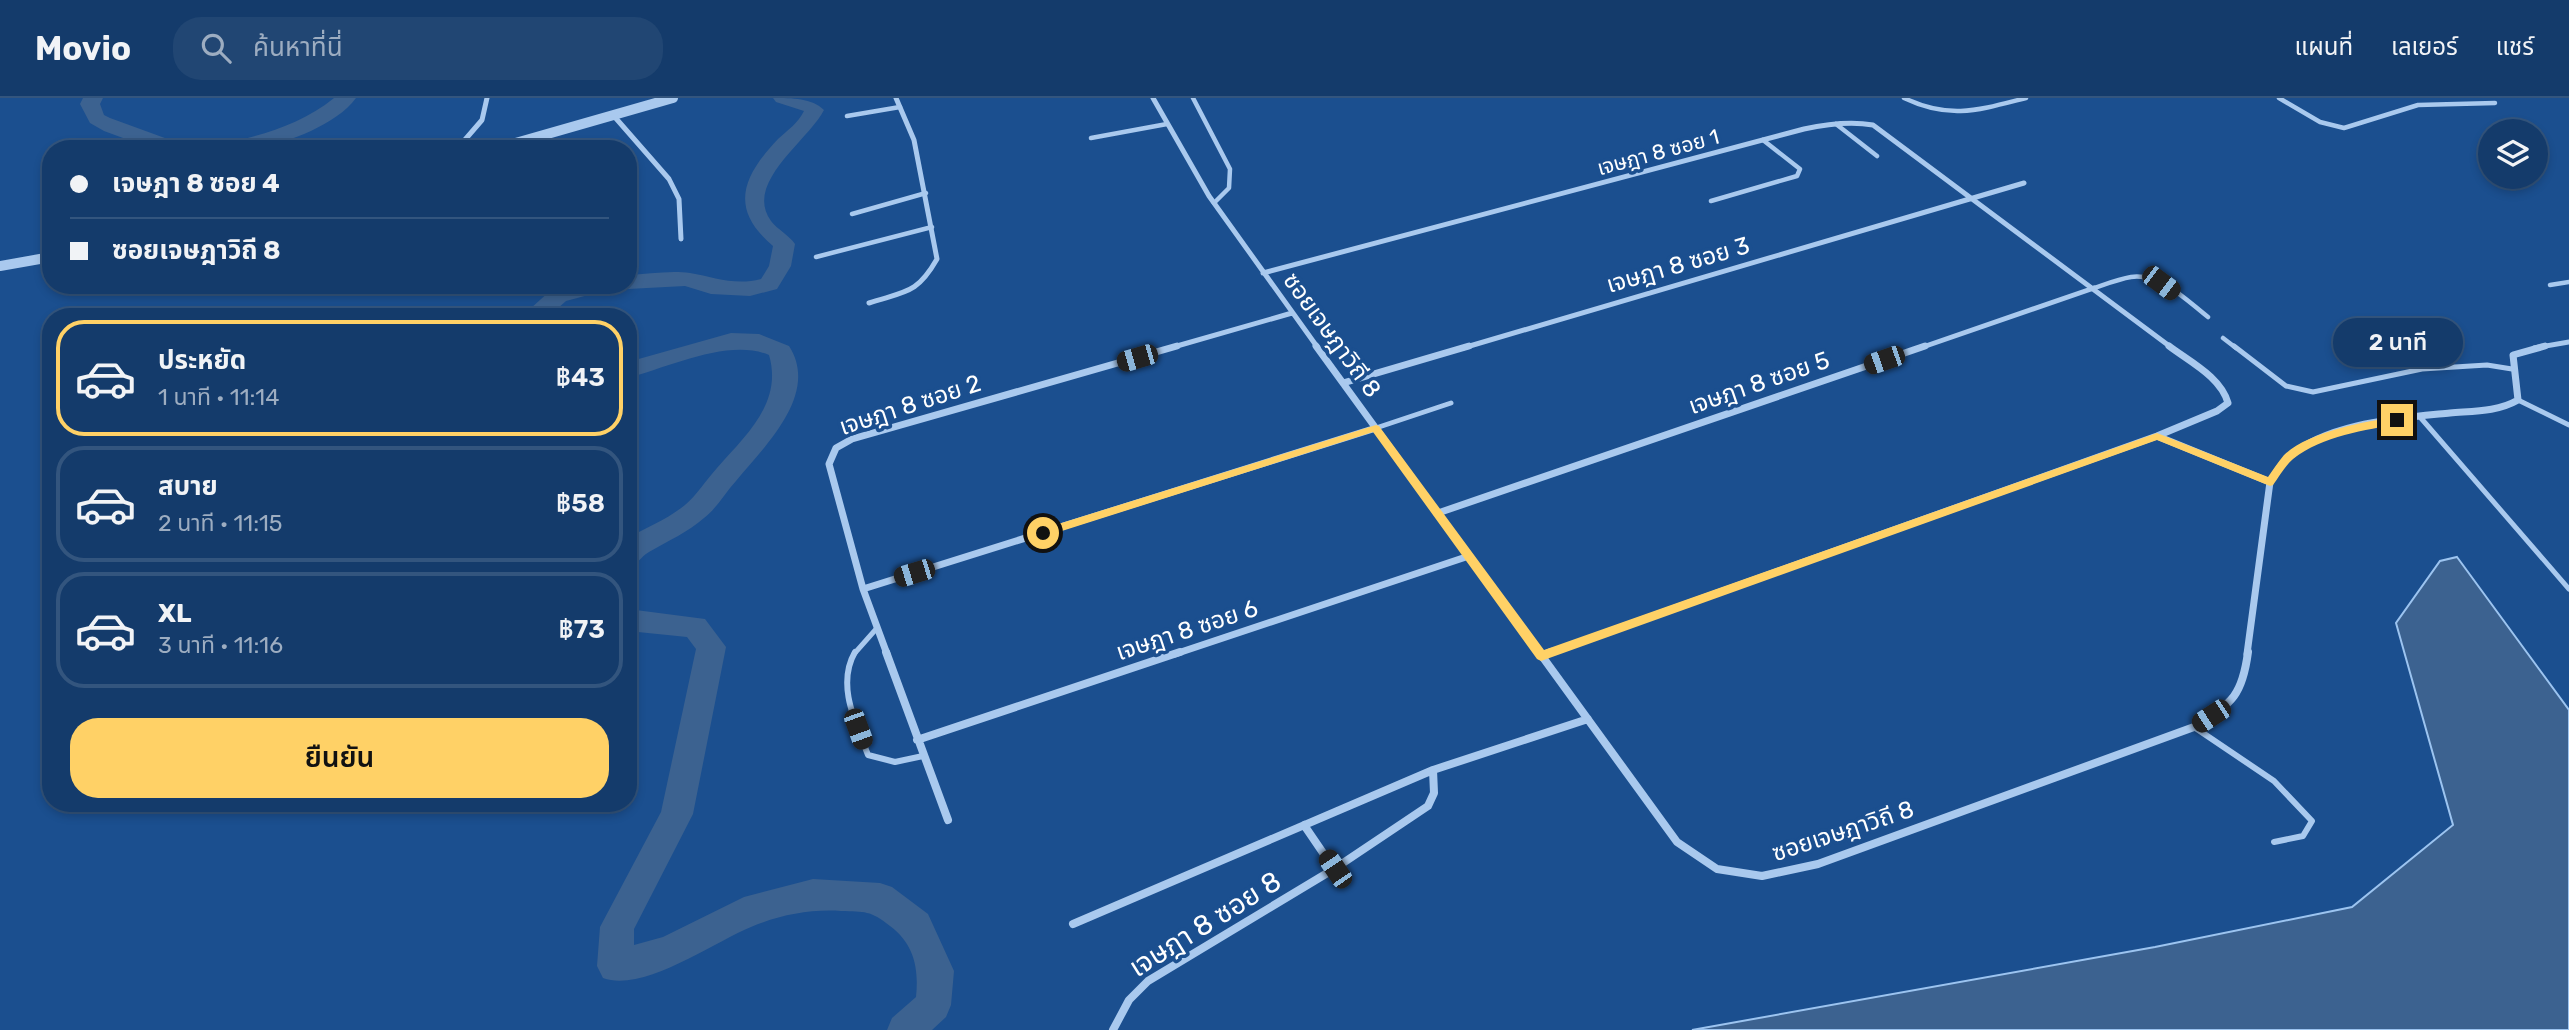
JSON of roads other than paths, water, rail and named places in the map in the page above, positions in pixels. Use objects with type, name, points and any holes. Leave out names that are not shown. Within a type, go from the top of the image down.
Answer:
[{"type":"street","points":[[465,140],[481,123],[487,110],[487,98]]},
{"type":"street","points":[[526,140],[673,98]]},
{"type":"street","points":[[869,303],[910,290],[924,282],[937,259],[933,227],[914,140],[896,98]]},
{"type":"street","name":"ซอยเจษฎาวิถี 8","points":[[1153,98],[1214,203],[1263,273],[1677,842],[1717,869],[1762,876],[1818,864],[2194,727],[2228,705],[2244,680],[2270,482]]},
{"type":"street","points":[[613,115],[635,140]]},
{"type":"street","name":"เจษฎา 8 ซอย 1","points":[[1263,273],[1763,140],[1835,123],[1860,121],[1873,125],[2094,289],[2212,378],[2225,392],[2228,403],[2217,411],[2157,436]]},
{"type":"street","points":[[637,142],[669,179],[679,199],[681,239]]},
{"type":"street","name":"เจษฎา 8 ซอย 3","points":[[1343,383],[2024,183]]},
{"type":"street","points":[[0,266],[42,259]]},
{"type":"street","name":"เจษฎา 8 ซอย 5","points":[[1438,513],[2094,289]]},
{"type":"street","name":"เจษฎา 8 ซอย 2","points":[[948,820],[863,589],[829,464],[836,448],[852,439],[1292,313]]},
{"type":"street","points":[[1541,656],[2157,436],[2270,482],[2288,457],[2320,439],[2374,423],[2502,409],[2518,400],[2520,387],[2512,369],[2513,355],[2527,349],[2569,342]]},
{"type":"street","points":[[863,589],[1376,428]]},
{"type":"street","name":"เจษฎา 8 ซอย 6","points":[[917,740],[1469,556]]},
{"type":"street","name":"เจษฎา 8 ซอย 8","points":[[1073,924],[1433,770],[1588,719]]},
{"type":"street","name":"เจษฎา 8 ซอย 8","points":[[1114,1030],[1129,1000],[1148,981],[1335,869],[1428,806],[1434,793],[1433,770]]},
{"type":"street","points":[[1304,825],[1335,869]]},
{"type":"lane","points":[[1192,98],[1230,169],[1228,188],[1214,203]]},
{"type":"lane","points":[[1904,98],[1924,109],[1944,114],[1966,113],[2026,98]]},
{"type":"lane","points":[[2279,98],[2327,126],[2340,128],[2361,126],[2412,106],[2496,103]]},
{"type":"lane","points":[[848,116],[900,107]]},
{"type":"lane","points":[[1835,123],[1877,156]]},
{"type":"lane","points":[[1091,138],[1167,124]]},
{"type":"lane","points":[[1711,201],[1797,176],[1800,169],[1763,140]]},
{"type":"lane","points":[[852,214],[926,193]]},
{"type":"lane","points":[[816,257],[933,227]]},
{"type":"lane","points":[[2094,289],[2134,276],[2150,278],[2207,317]]},
{"type":"lane","points":[[2550,285],[2569,282]]},
{"type":"lane","points":[[2223,338],[2286,386],[2313,392],[2422,369],[2487,365],[2512,369]]},
{"type":"lane","points":[[2518,400],[2569,425]]},
{"type":"lane","points":[[1376,428],[1451,403]]},
{"type":"lane","points":[[2420,417],[2569,589]]},
{"type":"lane","points":[[877,628],[853,656],[846,676],[849,703],[867,755],[884,762],[901,762],[923,756]]},
{"type":"lane","points":[[2194,727],[2304,808],[2312,821],[2310,831],[2305,836],[2274,842]]},
{"type":"water","points":[[2457,557],[2569,710],[2569,1030],[1692,1030],[2155,947],[2352,907],[2453,825],[2396,623],[2440,561]]},
{"type":"waterway","points":[[93,98],[90,104],[97,119],[148,140]]},
{"type":"waterway","points":[[263,140],[306,125],[346,98]]},
{"type":"waterway","points":[[637,282],[687,279],[711,287],[750,289],[769,284],[780,266],[784,244],[760,221],[756,212],[758,184],[767,167],[807,122],[814,110],[808,104],[783,98]]},
{"type":"waterway","points":[[544,308],[558,296],[565,294]]},
{"type":"waterway","points":[[637,367],[731,341],[759,342],[780,351],[785,369],[785,386],[780,402],[750,448],[694,512],[637,546]]},
{"type":"waterway","points":[[637,621],[695,627],[711,647],[677,814],[617,927],[615,966],[669,952],[744,913],[813,894],[880,898],[916,925],[936,971],[933,1005],[905,1030]]}]
